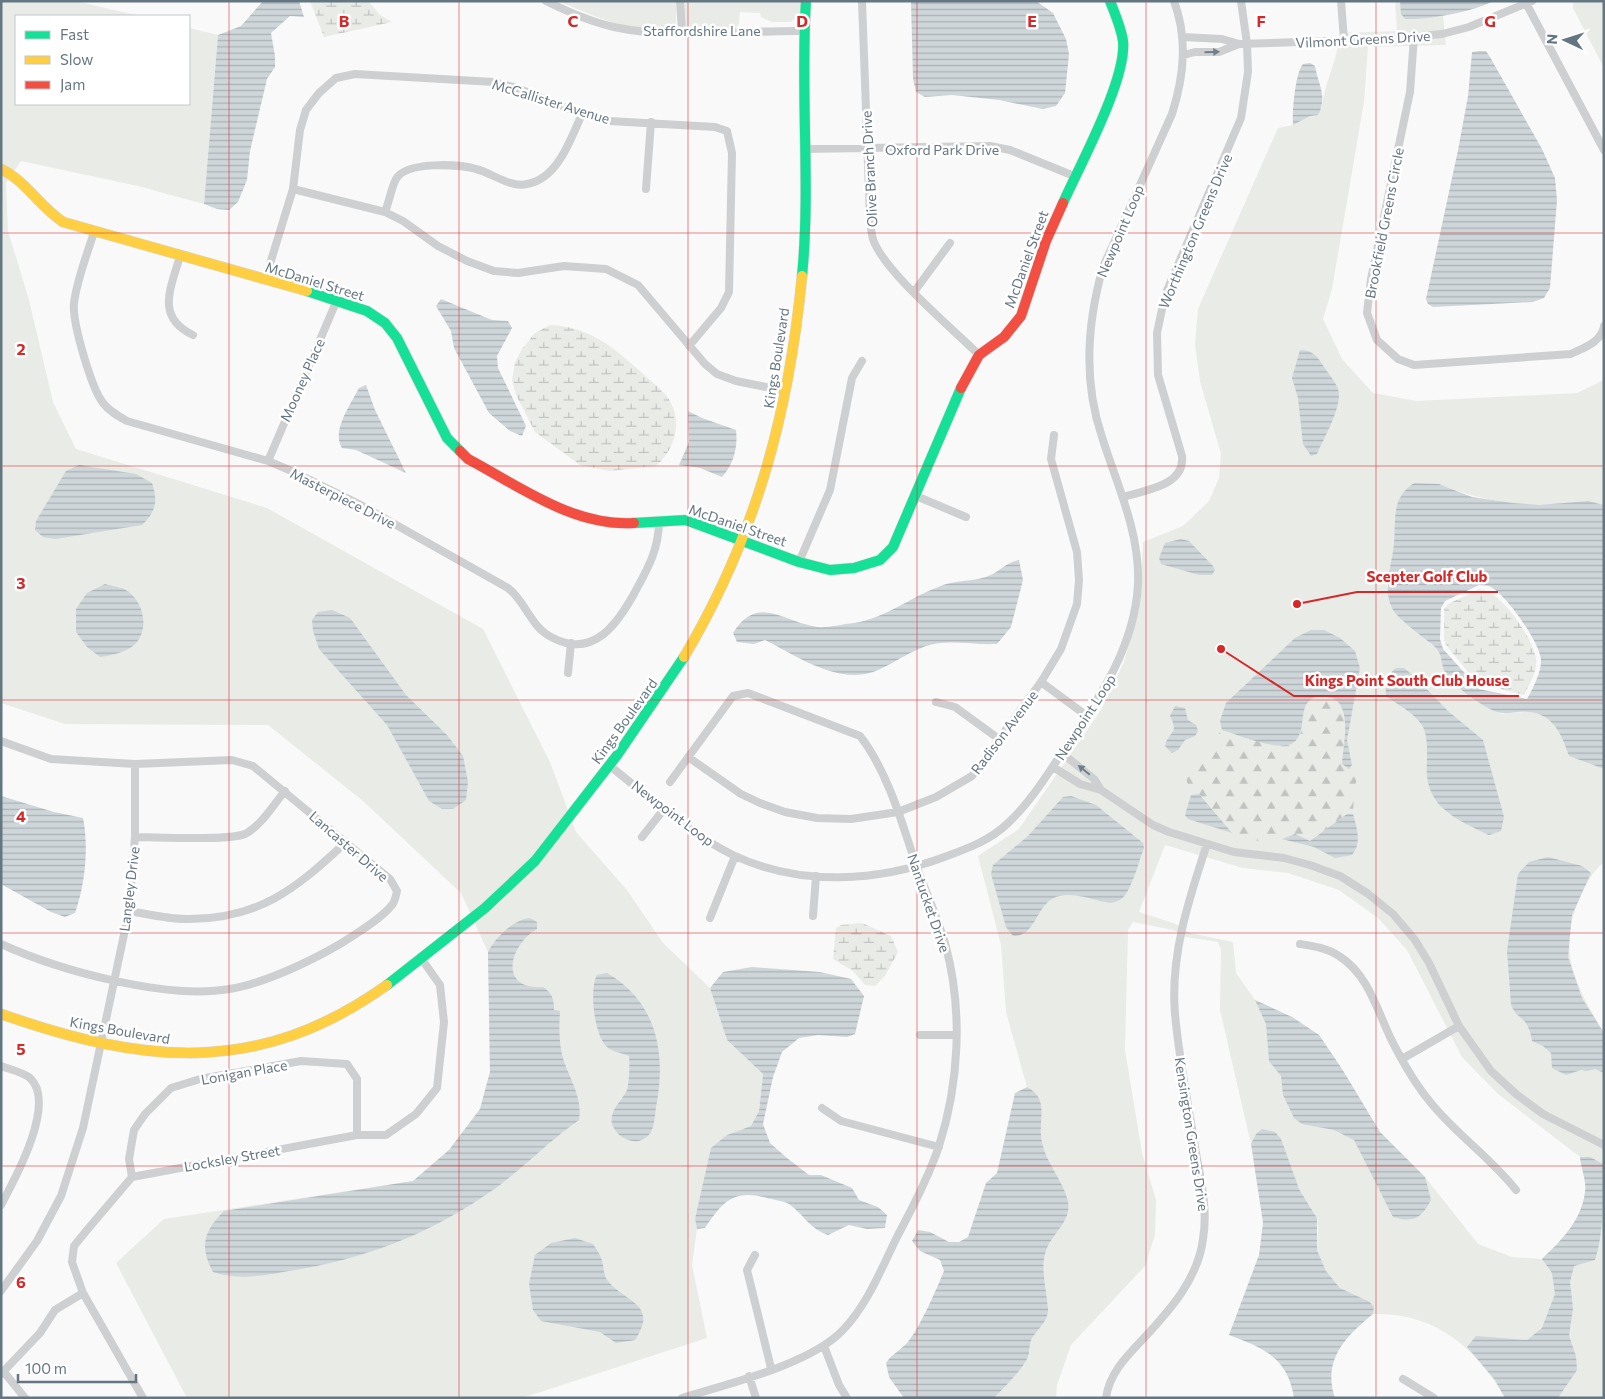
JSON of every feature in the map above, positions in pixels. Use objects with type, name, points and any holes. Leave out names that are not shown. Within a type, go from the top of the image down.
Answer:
[{"type":"street","name":"Staffordshire Lane","points":[[546,1],[588,20],[615,28],[682,33],[803,31]]},
{"type":"street","points":[[680,1],[682,33]]},
{"type":"street","name":"Kings Boulevard","points":[[1,1014],[46,1031],[167,1053],[205,1053],[269,1044],[332,1021],[366,1001],[486,906],[534,862],[610,766],[685,659],[713,610],[761,492],[786,391],[802,273],[807,200],[804,150],[803,31],[806,1]]},
{"type":"street","name":"Olive Branch Drive","points":[[862,1],[870,219],[873,240],[882,257],[914,292],[979,355]]},
{"type":"street","name":"McDaniel Street","points":[[1,169],[22,182],[50,214],[63,222],[337,300],[367,311],[385,323],[397,338],[447,438],[468,459],[566,512],[586,519],[619,524],[686,520],[799,562],[830,570],[854,568],[880,560],[894,547],[968,373],[979,355],[1004,337],[1021,316],[1046,241],[1115,86],[1121,64],[1121,30],[1110,1]]},
{"type":"street","name":"Newpoint Loop","points":[[610,766],[707,841],[735,856],[765,868],[816,876],[876,876],[917,868],[982,842],[1006,826],[1021,810],[1053,767],[1113,674],[1134,613],[1138,584],[1134,536],[1094,408],[1089,377],[1091,319],[1103,267],[1172,114],[1182,75],[1184,55],[1180,18],[1174,1]]},
{"type":"street","name":"Worthington Greens Drive","points":[[1123,498],[1169,482],[1176,478],[1182,466],[1182,456],[1158,374],[1156,345],[1158,321],[1166,295],[1241,118],[1247,83],[1241,1]]},
{"type":"street","points":[[1341,1],[1344,40]]},
{"type":"street","points":[[1529,3],[1604,150]]},
{"type":"street","name":"Vilmont Greens Drive","points":[[1243,44],[1391,40],[1451,32],[1529,3]]},
{"type":"street","name":"Brookfield Greens Circle","points":[[1414,36],[1410,92],[1371,279],[1366,313],[1376,340],[1398,358],[1414,365],[1571,354],[1592,344],[1604,330],[1604,326]]},
{"type":"street","points":[[1183,37],[1222,39],[1243,44]]},
{"type":"street","points":[[1184,55],[1195,52],[1219,52],[1243,44]]},
{"type":"street","name":"McCallister Avenue","points":[[265,280],[293,189],[300,130],[306,110],[319,93],[336,78],[355,74],[494,82],[517,88],[582,114],[609,121],[715,127],[727,131],[732,152],[728,292],[721,308],[689,346]]},
{"type":"street","points":[[385,212],[397,178],[412,168],[434,165],[475,168],[512,183],[528,184],[545,176],[564,154],[582,114]]},
{"type":"street","points":[[646,190],[651,122]]},
{"type":"street","name":"Oxford Park Drive","points":[[804,150],[990,146],[1010,150],[1074,176]]},
{"type":"street","points":[[293,189],[385,212],[403,221],[438,246],[467,261],[494,271],[518,273],[564,266],[606,268],[638,286],[689,346],[717,374],[786,391]]},
{"type":"street","name":"Masterpiece Drive","points":[[94,232],[77,290],[74,313],[91,380],[102,402],[119,417],[134,424],[268,461],[359,504],[502,584],[518,598],[539,630],[554,639],[570,643],[584,643],[598,638],[617,622],[652,560],[658,544],[659,521]]},
{"type":"street","points":[[914,292],[950,243]]},
{"type":"street","points":[[180,256],[170,294],[169,309],[177,326],[192,335]]},
{"type":"street","name":"Mooney Place","points":[[268,461],[337,300]]},
{"type":"street","points":[[799,562],[830,490],[852,378],[862,362]]},
{"type":"street","name":"Radison Avenue","points":[[688,757],[741,794],[760,804],[785,812],[817,818],[852,819],[898,812],[936,797],[972,776],[1041,682],[1061,648],[1077,604],[1079,580],[1077,552],[1051,459],[1054,435]]},
{"type":"street","points":[[916,496],[966,517]]},
{"type":"street","points":[[568,673],[570,643]]},
{"type":"street","name":"Radison Avenue","points":[[1041,682],[1087,716]]},
{"type":"street","name":"Nantucket Drive","points":[[670,782],[733,696],[748,693],[860,736],[869,748],[898,812],[946,948],[954,999],[956,1034],[950,1101],[939,1146],[906,1220],[860,1310],[843,1331],[824,1346],[800,1359],[682,1398]]},
{"type":"street","points":[[936,702],[955,707],[999,739]]},
{"type":"street","name":"Lancaster Drive","points":[[1,741],[51,759],[135,764],[232,760],[253,766],[390,879],[397,891],[393,905],[357,933],[320,956],[267,977],[229,989],[184,991],[113,981],[27,956],[1,944]]},
{"type":"street","points":[[1062,753],[1094,779],[1101,790]]},
{"type":"street","name":"Langley Drive","points":[[1,1292],[37,1241],[61,1196],[83,1128],[129,911],[136,837],[135,764]]},
{"type":"street","points":[[1053,767],[1080,784],[1101,790],[1153,825],[1241,854],[1284,858],[1310,864],[1340,876],[1367,893],[1399,920],[1419,945],[1459,1026],[1483,1061],[1516,1094],[1558,1124],[1604,1145]]},
{"type":"street","points":[[136,837],[228,836],[244,834],[257,825],[284,791]]},
{"type":"street","points":[[642,837],[664,808]]},
{"type":"street","points":[[129,911],[185,919],[227,917],[270,903],[312,874],[346,842]]},
{"type":"street","name":"Kensington Greens Drive","points":[[1106,1398],[1114,1373],[1129,1353],[1178,1298],[1189,1280],[1199,1258],[1203,1239],[1203,1198],[1179,1045],[1175,1013],[1175,989],[1180,935],[1187,906],[1207,844]]},
{"type":"street","points":[[710,918],[735,856]]},
{"type":"street","points":[[814,916],[816,876]]},
{"type":"street","points":[[1300,944],[1326,949],[1341,957],[1352,968],[1370,992],[1402,1059],[1431,1103],[1474,1147],[1499,1168],[1516,1190]]},
{"type":"street","name":"Locksley Street","points":[[132,1177],[357,1135],[386,1135],[416,1114],[437,1088],[444,1022],[440,985],[421,958]]},
{"type":"street","points":[[1402,1059],[1459,1026]]},
{"type":"street","points":[[920,1035],[956,1034]]},
{"type":"street","name":"Lonigan Place","points":[[132,1177],[129,1159],[134,1130],[145,1114],[171,1088],[200,1079],[301,1061],[347,1064],[357,1079],[357,1135]]},
{"type":"street","points":[[1,1066],[30,1078],[36,1088],[40,1103],[38,1117],[17,1175],[1,1204]]},
{"type":"street","points":[[822,1108],[841,1121],[939,1146]]},
{"type":"street","points":[[132,1177],[74,1246],[72,1262],[83,1293],[143,1398]]},
{"type":"street","points":[[756,1255],[747,1270],[771,1368]]},
{"type":"street","points":[[25,1398],[3,1373],[40,1333],[55,1310],[83,1293]]},
{"type":"street","points":[[824,1346],[839,1385],[847,1398]]},
{"type":"street","points":[[749,1376],[756,1398]]},
{"type":"street","points":[[1403,1378],[1434,1398]]},
{"type":"green space","points":[[1,1],[75,1],[136,15],[15,15],[15,105],[190,105],[190,28],[218,35],[204,204],[138,186],[21,161],[6,183],[8,231],[29,300],[53,402],[76,449],[267,508],[483,629],[550,762],[576,832],[627,890],[663,943],[710,988],[727,1040],[763,1074],[759,1111],[751,1126],[727,1135],[695,1219],[697,1229],[692,1265],[707,1338],[522,1398],[187,1398],[116,1263],[164,1219],[413,1181],[449,1150],[480,1109],[490,1072],[488,952],[461,893],[363,801],[268,725],[65,724],[1,703]]},
{"type":"green space","points":[[310,1],[368,1],[380,15],[392,22],[324,37]]},
{"type":"green space","points":[[559,1],[676,1],[676,28],[662,30],[631,27],[586,13]]},
{"type":"green space","points":[[684,1],[802,1],[800,14],[791,22],[772,22],[761,17],[760,13],[740,12],[739,23],[736,28],[684,27]]},
{"type":"green space","points":[[1395,1],[1493,1],[1443,16],[1446,45],[1368,47],[1364,102],[1332,289],[1323,319],[1342,359],[1373,393],[1416,401],[1577,393],[1604,380],[1604,505],[1586,502],[1547,505],[1512,503],[1463,493],[1439,484],[1394,548],[1387,586],[1390,606],[1438,650],[1447,676],[1490,709],[1502,714],[1535,711],[1553,722],[1562,735],[1569,756],[1604,769],[1604,862],[1592,875],[1584,889],[1572,919],[1569,936],[1570,953],[1578,985],[1604,1033],[1604,1398],[1505,1398],[1481,1363],[1467,1348],[1451,1336],[1434,1326],[1415,1319],[1395,1315],[1373,1314],[1374,1307],[1370,1302],[1340,1288],[1326,1271],[1317,1250],[1317,1218],[1299,1189],[1290,1169],[1256,1134],[1251,1144],[1220,1010],[1221,950],[1218,942],[1186,937],[1173,930],[1133,922],[1128,930],[1125,1050],[1142,1153],[1156,1200],[1155,1235],[1145,1266],[1071,1345],[1057,1385],[1056,1398],[994,1398],[1025,1363],[1032,1338],[1047,1317],[1045,1255],[1050,1242],[1065,1220],[1069,1208],[1066,1193],[1044,1150],[1041,1134],[1041,1104],[1039,1098],[1027,1087],[1006,1012],[1001,945],[978,856],[1019,829],[1101,710],[1124,662],[1133,631],[1141,592],[1143,542],[1183,526],[1209,501],[1219,478],[1221,454],[1200,381],[1195,344],[1198,309],[1278,128],[1293,125],[1322,108],[1325,89],[1337,52],[1340,33],[1397,31]],"holes":[[[1165,845],[1243,868],[1288,873],[1339,890],[1378,918],[1407,950],[1462,1057],[1498,1094],[1580,1157],[1585,1179],[1580,1212],[1570,1229],[1542,1259],[1512,1257],[1478,1244],[1425,1177],[1380,1132],[1319,1035],[1292,1017],[1255,1000],[1236,973],[1233,942],[1190,933],[1176,924],[1139,912]]]},
{"type":"green space","points":[[1573,1],[1604,1],[1604,68],[1573,8]]},
{"type":"green space","points":[[550,325],[577,330],[599,339],[620,354],[665,394],[675,412],[676,432],[669,450],[656,466],[610,471],[580,465],[535,432],[516,395],[512,380],[515,362],[522,349],[535,333]]},
{"type":"green space","points":[[1480,589],[1488,592],[1506,606],[1529,639],[1534,650],[1536,668],[1524,695],[1477,683],[1446,645],[1444,639],[1444,609],[1448,604]]},
{"type":"green space","points":[[1328,695],[1336,702],[1343,717],[1342,764],[1349,769],[1352,765],[1357,778],[1354,790],[1353,814],[1347,814],[1310,841],[1295,834],[1273,842],[1238,839],[1199,794],[1191,795],[1184,771],[1222,730],[1278,747],[1301,733],[1304,712],[1309,702],[1320,696]]},
{"type":"green space","points":[[862,923],[891,936],[898,952],[885,976],[875,986],[865,985],[853,971],[833,959],[836,928],[841,925]]},
{"type":"shaded area","points":[[263,1],[299,1],[304,17],[290,16],[271,33],[275,67],[267,79],[250,151],[247,180],[238,202],[229,210],[217,209],[204,204],[218,35],[241,26]]},
{"type":"shaded area","points":[[911,1],[1036,1],[1053,13],[1066,39],[1069,54],[1065,93],[1056,106],[1043,109],[999,100],[952,95],[925,97],[916,92],[913,79]]},
{"type":"shaded area","points":[[1400,1],[1493,1],[1474,9],[1450,14],[1405,19],[1401,14]]},
{"type":"shaded area","points":[[1486,51],[1490,57],[1542,149],[1555,178],[1557,200],[1550,288],[1544,298],[1533,302],[1433,307],[1428,304],[1426,299],[1458,150],[1468,96],[1472,52]]},
{"type":"shaded area","points":[[1310,63],[1315,66],[1321,90],[1321,108],[1318,115],[1310,116],[1293,125],[1298,76],[1303,64]]},
{"type":"shaded area","points":[[441,299],[492,320],[508,321],[512,328],[497,356],[498,368],[526,426],[522,436],[510,431],[489,413],[454,348],[451,331],[436,306]]},
{"type":"shaded area","points":[[1300,350],[1308,351],[1317,357],[1339,391],[1334,417],[1317,454],[1311,456],[1303,444],[1298,398],[1292,378]]},
{"type":"shaded area","points":[[366,385],[375,410],[406,473],[356,450],[342,448],[339,434],[343,418],[359,388]]},
{"type":"shaded area","points":[[688,411],[736,430],[734,455],[730,466],[722,477],[700,468],[679,465],[689,442]]},
{"type":"shaded area","points":[[79,465],[136,474],[152,483],[155,501],[153,511],[147,520],[142,525],[55,539],[43,537],[35,530],[36,521],[66,471]]},
{"type":"shaded area","points":[[1414,483],[1439,484],[1472,497],[1513,503],[1539,505],[1588,501],[1604,505],[1604,769],[1569,756],[1562,737],[1546,717],[1529,712],[1499,713],[1487,708],[1468,695],[1447,676],[1440,654],[1436,648],[1404,622],[1393,610],[1388,596],[1388,589],[1394,544],[1395,518],[1398,502],[1401,495]],"holes":[[[1479,585],[1491,587],[1505,599],[1521,619],[1539,651],[1541,659],[1540,669],[1527,699],[1479,689],[1443,649],[1440,639],[1441,608],[1445,601]]]},
{"type":"shaded area","points":[[1181,539],[1189,541],[1213,566],[1215,570],[1212,575],[1199,575],[1161,564],[1159,558],[1165,543]]},
{"type":"shaded area","points":[[1019,560],[1023,580],[1011,627],[997,644],[940,643],[931,645],[913,651],[890,665],[859,675],[831,671],[817,666],[765,640],[754,644],[737,642],[733,633],[742,621],[761,612],[771,613],[817,627],[866,620],[877,617],[938,587],[986,577]]},
{"type":"shaded area","points":[[105,584],[124,589],[131,594],[140,607],[143,624],[139,640],[133,646],[121,652],[100,657],[87,647],[76,632],[76,609],[87,593]]},
{"type":"shaded area","points":[[332,610],[350,618],[406,695],[447,735],[463,756],[468,782],[466,800],[453,809],[442,809],[429,801],[387,725],[319,649],[313,631],[312,620],[318,612]]},
{"type":"shaded area","points":[[1311,630],[1324,630],[1340,638],[1355,651],[1360,668],[1347,740],[1352,765],[1349,769],[1342,764],[1345,731],[1344,714],[1337,701],[1333,698],[1319,696],[1307,703],[1299,736],[1293,743],[1286,745],[1268,744],[1222,730],[1220,721],[1226,703],[1295,638]]},
{"type":"shaded area","points":[[1396,668],[1404,668],[1415,677],[1448,711],[1483,740],[1504,817],[1501,831],[1489,835],[1476,829],[1453,816],[1436,800],[1430,790],[1427,777],[1427,743],[1424,729],[1414,716],[1386,696],[1387,680]]},
{"type":"shaded area","points":[[1175,706],[1185,708],[1188,720],[1196,725],[1198,731],[1195,736],[1185,740],[1178,750],[1172,753],[1165,746],[1166,741],[1174,730],[1170,716]]},
{"type":"shaded area","points":[[1199,794],[1232,833],[1188,819],[1185,815],[1191,795]]},
{"type":"shaded area","points":[[1,796],[54,812],[83,818],[86,842],[85,866],[75,913],[65,917],[51,912],[1,884]]},
{"type":"shaded area","points":[[1071,796],[1096,805],[1143,843],[1144,848],[1131,884],[1124,897],[1114,902],[1074,895],[1056,897],[1044,906],[1027,931],[1021,935],[1013,936],[1006,927],[991,874],[993,865],[1028,836],[1063,797]]},
{"type":"shaded area","points":[[1347,814],[1353,814],[1358,835],[1357,846],[1352,855],[1335,858],[1314,847],[1282,839],[1295,834],[1310,841]]},
{"type":"shaded area","points":[[1548,857],[1582,866],[1591,873],[1572,915],[1568,957],[1582,998],[1604,1033],[1604,1073],[1595,1069],[1581,1070],[1566,1075],[1552,1068],[1551,1053],[1543,1046],[1532,1041],[1528,1026],[1516,1013],[1511,1004],[1507,951],[1518,874],[1529,862]]},
{"type":"shaded area","points":[[530,918],[537,922],[537,929],[527,936],[520,945],[515,955],[514,974],[519,981],[529,986],[546,989],[552,997],[554,1010],[560,1011],[561,1050],[577,1095],[580,1111],[579,1120],[509,1178],[484,1196],[440,1222],[394,1244],[345,1259],[274,1274],[244,1277],[213,1272],[206,1254],[206,1239],[212,1225],[224,1211],[413,1181],[449,1150],[480,1109],[490,1072],[488,952],[495,941],[506,930],[524,919]]},
{"type":"shaded area","points":[[752,967],[820,972],[851,979],[864,996],[855,1034],[847,1037],[818,1035],[799,1038],[782,1052],[773,1077],[763,1124],[770,1143],[809,1175],[821,1175],[852,1188],[859,1200],[878,1207],[887,1215],[885,1228],[867,1229],[849,1225],[828,1235],[816,1229],[787,1203],[746,1195],[738,1196],[724,1204],[705,1228],[697,1229],[695,1219],[711,1148],[727,1135],[751,1126],[759,1111],[763,1074],[727,1040],[710,988],[723,972]]},
{"type":"shaded area","points":[[607,973],[623,984],[646,1012],[658,1045],[660,1063],[654,1122],[651,1132],[641,1140],[635,1141],[624,1138],[615,1130],[612,1124],[612,1114],[627,1090],[629,1056],[607,1047],[596,1023],[593,990],[597,975]]},
{"type":"shaded area","points":[[1255,1000],[1292,1017],[1319,1035],[1380,1132],[1425,1177],[1431,1200],[1424,1212],[1416,1218],[1406,1220],[1393,1217],[1354,1140],[1334,1130],[1302,1124],[1294,1118],[1283,1095],[1281,1076],[1269,1061],[1266,1024]]},
{"type":"shaded area","points":[[1027,1087],[1039,1098],[1042,1111],[1041,1134],[1044,1150],[1066,1193],[1069,1208],[1065,1220],[1050,1242],[1045,1255],[1047,1317],[1032,1338],[1025,1363],[994,1398],[904,1398],[889,1377],[886,1363],[911,1338],[927,1309],[944,1271],[940,1260],[920,1251],[912,1241],[918,1230],[930,1232],[949,1242],[959,1242],[968,1237],[986,1183],[997,1173],[1015,1093]]},
{"type":"shaded area","points":[[1262,1129],[1275,1132],[1281,1139],[1299,1189],[1317,1218],[1317,1250],[1326,1271],[1340,1288],[1370,1302],[1374,1307],[1373,1314],[1346,1340],[1334,1361],[1332,1384],[1335,1398],[1294,1398],[1286,1373],[1272,1356],[1253,1345],[1229,1335],[1259,1255],[1263,1223],[1251,1144],[1256,1134]]},
{"type":"shaded area","points":[[1580,1157],[1590,1157],[1603,1164],[1603,1200],[1602,1225],[1595,1260],[1574,1266],[1570,1282],[1573,1308],[1569,1336],[1576,1356],[1577,1370],[1558,1398],[1505,1398],[1495,1380],[1467,1347],[1476,1336],[1527,1340],[1542,1328],[1555,1294],[1552,1273],[1542,1259],[1570,1229],[1580,1212],[1585,1179]]},
{"type":"shaded area","points":[[575,1238],[593,1244],[602,1260],[607,1280],[614,1288],[637,1305],[641,1311],[643,1318],[641,1328],[635,1340],[616,1343],[600,1332],[541,1321],[533,1310],[529,1284],[535,1255],[551,1243]]},
{"type":"traffic: fast","points":[[802,276],[806,208],[804,70],[806,1]]},
{"type":"traffic: fast","points":[[1063,203],[1091,145],[1118,77],[1123,41],[1110,1]]},
{"type":"traffic: fast","points":[[307,291],[367,311],[385,323],[397,338],[447,438],[460,451]]},
{"type":"traffic: fast","points":[[634,523],[686,520],[799,562],[830,570],[854,568],[880,560],[893,547],[961,388]]},
{"type":"traffic: fast","points":[[387,985],[485,908],[535,861],[618,754],[684,657]]},
{"type":"traffic: slow","points":[[1,169],[18,180],[63,222],[307,291]]},
{"type":"traffic: slow","points":[[684,657],[731,567],[765,474],[778,426],[788,377],[802,276]]},
{"type":"traffic: slow","points":[[1,1014],[53,1031],[104,1044],[152,1051],[199,1053],[246,1048],[292,1035],[339,1015],[387,985]]},
{"type":"traffic: jam","points":[[961,388],[979,355],[1004,337],[1021,316],[1046,241],[1063,203]]},
{"type":"traffic: jam","points":[[460,451],[468,459],[507,481],[569,512],[612,523],[634,523]]},
{"type":"place","name":"Scepter Golf Club","points":[[1297,604]]},
{"type":"place","name":"Kings Point South Club House","points":[[1221,649]]}]
